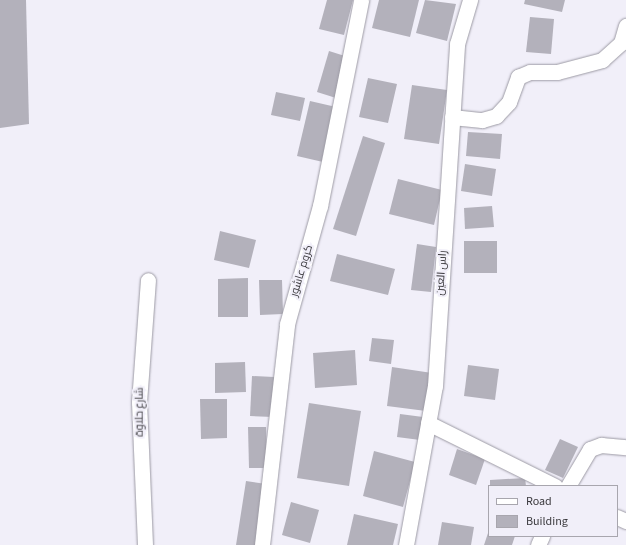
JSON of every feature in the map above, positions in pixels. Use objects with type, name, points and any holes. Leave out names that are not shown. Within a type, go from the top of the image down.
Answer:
[{"type":"street","name":"كروم عاشور","points":[[262,545],[287,324],[320,206],[361,0]]},
{"type":"street","name":"راس العين","points":[[406,545],[435,386],[457,44],[470,0]]},
{"type":"street","points":[[452,117],[482,120],[496,116],[509,102],[518,77],[530,72],[556,72],[602,60],[621,43],[626,26]]},
{"type":"street","name":"شارع حلاوة","points":[[145,545],[139,402],[148,280]]},
{"type":"street","points":[[428,423],[553,485]]},
{"type":"street","points":[[569,485],[590,449],[601,445],[626,447]]},
{"type":"building","points":[[0,0],[26,0],[29,124],[0,128]]},
{"type":"building","points":[[327,0],[353,0],[344,35],[319,29]]},
{"type":"building","points":[[379,0],[419,0],[410,37],[372,28]]},
{"type":"building","points":[[425,0],[456,4],[447,41],[416,33]]},
{"type":"building","points":[[525,0],[565,0],[562,12],[524,4]]},
{"type":"building","points":[[530,17],[554,19],[551,54],[526,52]]},
{"type":"building","points":[[329,51],[348,57],[336,98],[317,92]]},
{"type":"building","points":[[368,78],[397,84],[388,123],[359,117]]},
{"type":"building","points":[[412,85],[447,90],[439,144],[404,139]]},
{"type":"building","points":[[276,92],[305,98],[300,121],[271,115]]},
{"type":"building","points":[[310,101],[336,107],[323,162],[297,156]]},
{"type":"building","points":[[468,132],[502,134],[500,159],[466,156]]},
{"type":"building","points":[[363,136],[385,143],[356,236],[333,229]]},
{"type":"building","points":[[465,164],[496,169],[492,196],[461,191]]},
{"type":"building","points":[[398,179],[442,190],[434,225],[389,214]]},
{"type":"building","points":[[492,206],[494,227],[465,229],[464,208]]},
{"type":"building","points":[[220,231],[256,240],[249,268],[214,260]]},
{"type":"building","points":[[464,241],[497,241],[497,273],[464,273]]},
{"type":"building","points":[[417,244],[436,247],[431,292],[411,290]]},
{"type":"building","points":[[337,254],[395,269],[388,295],[330,281]]},
{"type":"building","points":[[248,278],[248,317],[218,317],[218,279]]},
{"type":"building","points":[[259,280],[282,280],[283,314],[260,315]]},
{"type":"building","points":[[372,338],[394,340],[391,364],[369,361]]},
{"type":"building","points":[[355,350],[357,385],[315,388],[313,353]]},
{"type":"building","points":[[245,362],[246,392],[215,393],[215,363]]},
{"type":"building","points":[[468,365],[499,369],[495,400],[464,396]]},
{"type":"building","points":[[392,367],[432,373],[426,411],[387,406]]},
{"type":"building","points":[[252,376],[274,377],[273,417],[250,416]]},
{"type":"building","points":[[200,399],[227,399],[227,438],[201,439]]},
{"type":"building","points":[[309,403],[361,411],[349,486],[297,478]]},
{"type":"building","points":[[400,414],[423,417],[420,440],[397,437]]},
{"type":"building","points":[[248,427],[266,427],[267,468],[249,468]]},
{"type":"building","points":[[560,439],[578,447],[563,478],[545,470]]},
{"type":"building","points":[[457,449],[485,459],[476,485],[449,475]]},
{"type":"building","points":[[374,451],[415,462],[403,507],[363,496]]},
{"type":"building","points":[[525,478],[526,485],[490,485],[490,480]]},
{"type":"building","points":[[246,481],[266,484],[256,545],[236,545]]},
{"type":"building","points":[[291,502],[319,510],[310,543],[282,535]]},
{"type":"building","points":[[354,514],[398,524],[393,545],[347,545]]},
{"type":"building","points":[[442,522],[474,527],[471,545],[438,545]]},
{"type":"building","points":[[488,533],[488,537],[515,537],[512,545],[484,545]]}]
